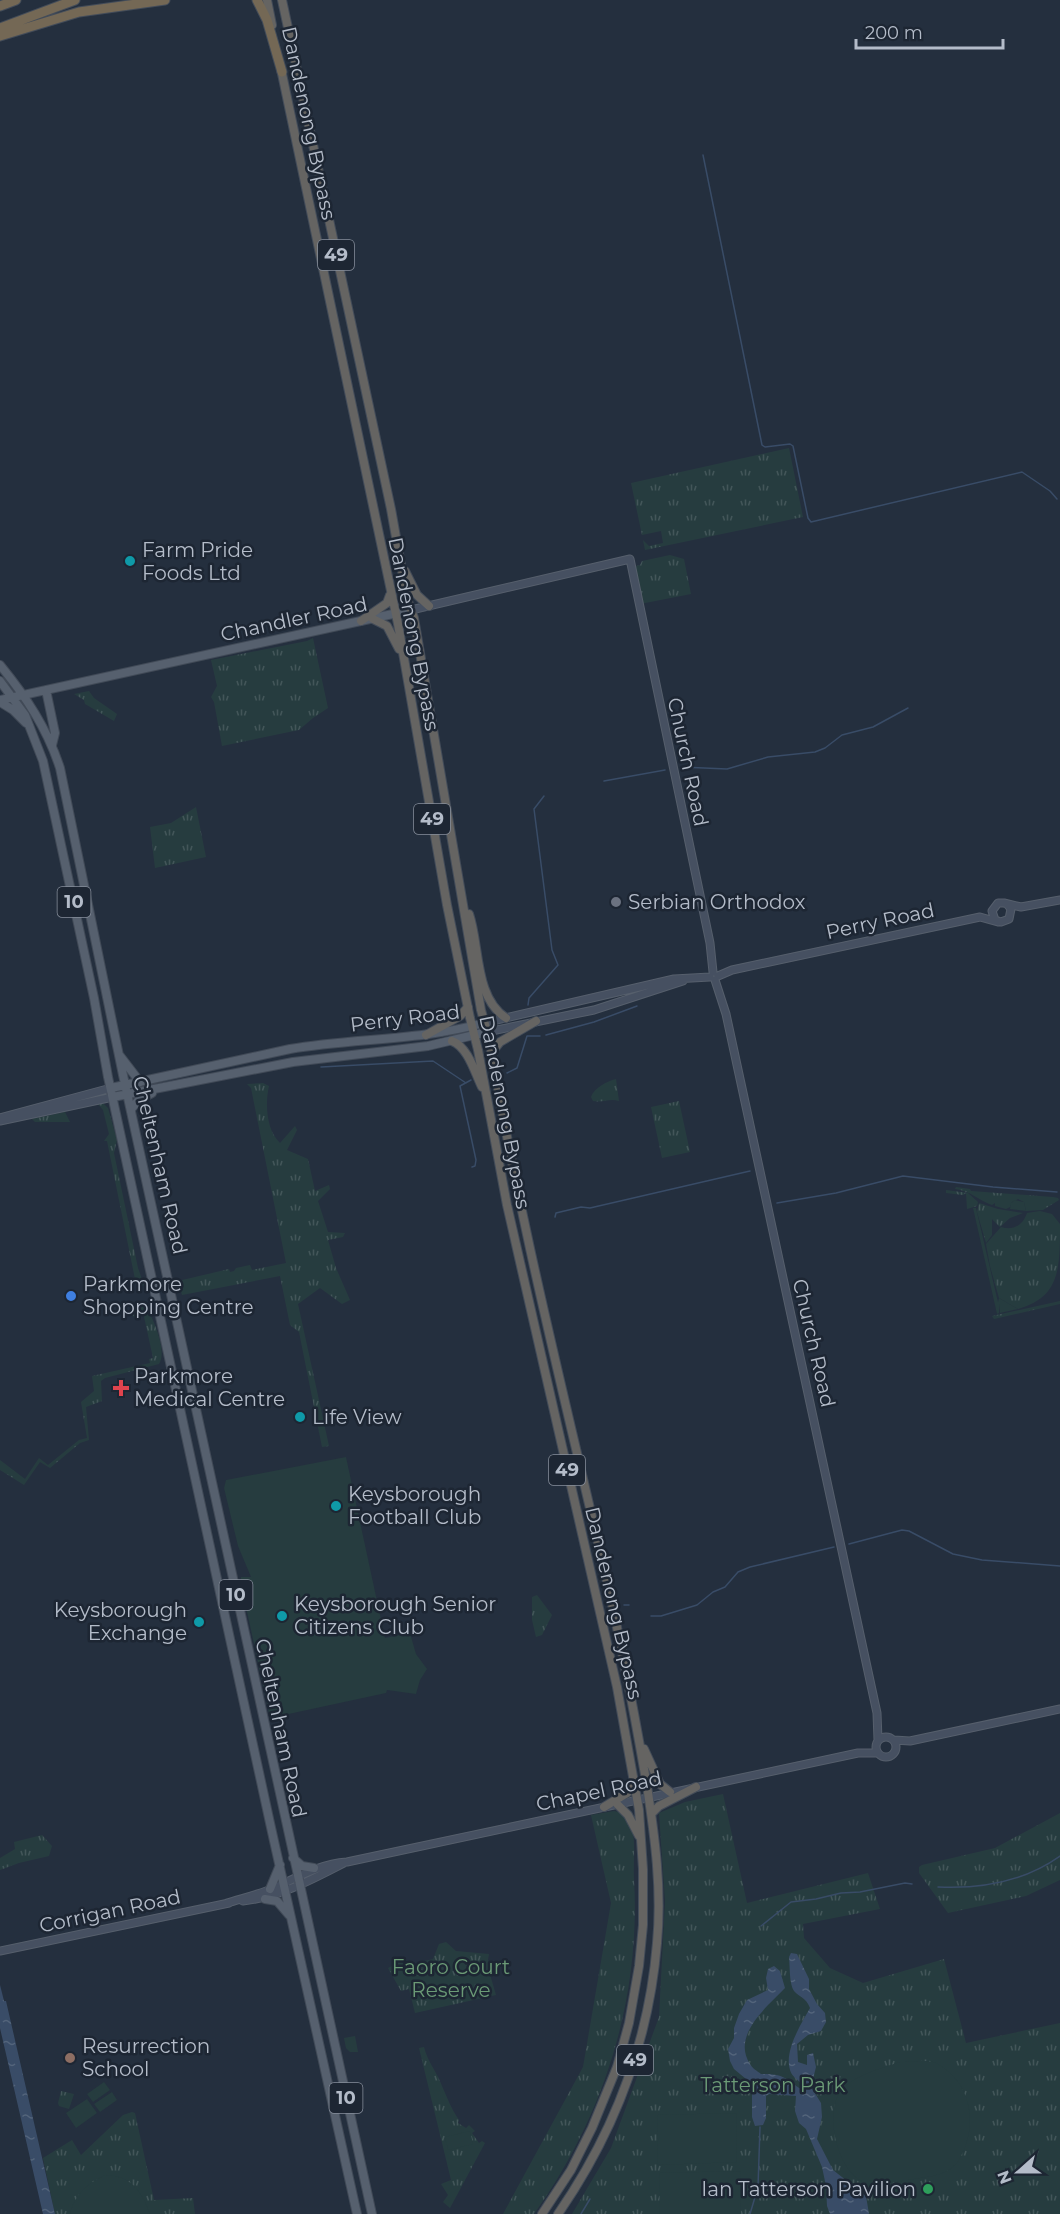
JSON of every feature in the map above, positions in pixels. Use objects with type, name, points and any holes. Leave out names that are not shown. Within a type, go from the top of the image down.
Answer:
[{"type":"highway","points":[[0,6],[16,0]]},
{"type":"highway","points":[[0,28],[75,0]]},
{"type":"highway","points":[[0,36],[79,12],[165,0]]},
{"type":"highway","points":[[257,0],[267,20],[282,72]]},
{"type":"highway","name":"Dandenong Bypass","points":[[267,0],[403,658],[511,1225],[617,1687],[637,1801],[643,1905],[641,1947],[634,2001],[610,2085],[592,2128],[571,2170],[542,2214]]},
{"type":"highway","name":"Dandenong Bypass","points":[[282,0],[423,669],[484,1023],[533,1262],[618,1625],[652,1813],[658,1865],[659,1914],[655,1966],[645,2020],[635,2061],[614,2115],[582,2178],[558,2214]]},
{"type":"highway","points":[[396,544],[409,582],[420,599],[429,606]]},
{"type":"highway","points":[[362,621],[387,603],[390,595]]},
{"type":"highway","points":[[373,619],[387,626],[403,658]]},
{"type":"highway","points":[[461,893],[470,919],[486,993],[498,1012],[506,1018]]},
{"type":"highway","points":[[426,1035],[460,1016],[468,1007]]},
{"type":"highway","points":[[491,1053],[500,1042],[536,1021]]},
{"type":"highway","points":[[452,1041],[457,1043],[464,1052],[485,1094]]},
{"type":"highway","points":[[639,1736],[660,1784],[670,1792]]},
{"type":"highway","points":[[604,1808],[627,1793],[634,1784]]},
{"type":"highway","points":[[652,1813],[659,1806],[696,1787]]},
{"type":"highway","points":[[618,1805],[628,1815],[641,1840]]},
{"type":"main road","name":"Chandler Road","points":[[0,701],[23,694],[373,619],[630,559]]},
{"type":"main road","name":"Church Road","points":[[630,559],[711,946],[714,976],[726,1014],[877,1713],[877,1742]]},
{"type":"main road","name":"Cheltenham Road","points":[[0,665],[41,722],[52,745],[63,783],[125,1085],[296,1876],[372,2214]]},
{"type":"main road","name":"Cheltenham Road","points":[[0,681],[26,715],[41,752],[51,794],[111,1088],[357,2214]]},
{"type":"main road","points":[[46,690],[55,733],[52,745]]},
{"type":"main road","points":[[0,701],[13,710],[33,731]]},
{"type":"main road","points":[[1027,907],[998,903],[993,908],[992,914],[998,921],[1004,922],[1027,907],[1060,900]]},
{"type":"main road","points":[[1007,904],[1011,909],[1009,918]]},
{"type":"main road","name":"Perry Road","points":[[111,1088],[298,1048],[426,1035],[472,1026],[664,981],[714,976],[732,970],[980,917],[993,908]]},
{"type":"main road","name":"Perry Road","points":[[980,917],[998,921]]},
{"type":"main road","name":"Perry Road","points":[[113,1097],[315,1059],[413,1048],[452,1041],[594,1010],[688,979]]},
{"type":"main road","points":[[119,1054],[140,1082]]},
{"type":"main road","points":[[0,1120],[44,1108],[71,1097],[111,1088]]},
{"type":"main road","points":[[131,1109],[139,1100],[165,1088]]},
{"type":"main road","points":[[71,1097],[73,1106]]},
{"type":"main road","points":[[44,1108],[73,1106],[113,1097]]},
{"type":"main road","points":[[157,1294],[171,1291]]},
{"type":"main road","points":[[196,1478],[210,1476]]},
{"type":"main road","points":[[209,1538],[222,1534]]},
{"type":"main road","points":[[910,1741],[891,1738],[877,1742],[878,1753],[883,1757],[888,1757],[910,1741],[1060,1709]]},
{"type":"main road","name":"Church Road","points":[[877,1713],[891,1738]]},
{"type":"main road","points":[[891,1738],[896,1749]]},
{"type":"main road","name":"Chapel Road","points":[[858,1753],[877,1742]]},
{"type":"main road","name":"Chapel Road","points":[[296,1876],[328,1864],[858,1753],[878,1753]]},
{"type":"main road","points":[[292,1857],[302,1866],[314,1868]]},
{"type":"main road","name":"Chapel Road","points":[[286,1892],[346,1862]]},
{"type":"main road","points":[[270,1889],[280,1864]]},
{"type":"main road","name":"Corrigan Road","points":[[227,1903],[270,1889],[296,1876]]},
{"type":"main road","name":"Corrigan Road","points":[[0,1951],[227,1903],[265,1899],[286,1892]]},
{"type":"main road","points":[[265,1899],[277,1901],[283,1906],[292,1922]]},
{"type":"green space","points":[[789,448],[803,517],[645,550],[643,540],[649,546],[663,543],[661,531],[642,535],[631,483]]},
{"type":"green space","points":[[670,555],[684,559],[691,594],[640,604],[632,567],[640,565],[642,561]]},
{"type":"green space","points":[[313,638],[328,708],[299,730],[222,746],[214,702],[211,697],[217,686],[211,660]]},
{"type":"green space","points":[[89,691],[94,698],[117,714],[114,721],[85,704],[84,700],[74,694]]},
{"type":"green space","points":[[196,807],[206,857],[155,868],[150,827],[171,823]]},
{"type":"green space","points":[[616,1079],[619,1101],[593,1101],[591,1097],[598,1088]]},
{"type":"green space","points":[[263,1083],[269,1086],[268,1116],[275,1138],[280,1143],[295,1126],[297,1130],[287,1150],[308,1159],[315,1191],[329,1185],[330,1189],[318,1201],[328,1232],[345,1233],[343,1237],[328,1240],[336,1268],[350,1300],[342,1304],[320,1288],[298,1304],[329,1446],[322,1447],[299,1332],[290,1325],[280,1276],[182,1295],[178,1281],[229,1269],[230,1272],[250,1265],[252,1270],[286,1263],[251,1088],[247,1084]]},
{"type":"green space","points":[[679,1101],[690,1152],[662,1158],[651,1107]]},
{"type":"green space","points":[[97,1103],[103,1103],[108,1108],[117,1140],[114,1153],[138,1268],[144,1285],[137,1289],[107,1141],[104,1141],[109,1134],[103,1110]]},
{"type":"green space","points":[[65,1112],[70,1122],[35,1122],[32,1119]]},
{"type":"green space","points":[[956,1187],[971,1191],[1053,1197],[1059,1200],[1043,1210],[1026,1211],[1024,1202],[1018,1199],[1006,1209],[955,1189]]},
{"type":"green space","points":[[946,1190],[968,1193],[978,1202],[977,1206],[967,1209],[966,1193],[963,1195],[946,1193]]},
{"type":"green space","points":[[1015,1200],[1024,1202],[1026,1211],[1010,1209],[1011,1203]]},
{"type":"green space","points":[[979,1203],[1023,1213],[1010,1218],[1000,1227],[992,1219],[992,1235],[986,1243],[977,1212]]},
{"type":"green space","points":[[973,1208],[976,1208],[998,1302],[999,1298],[1018,1309],[1000,1313],[999,1304],[997,1314]]},
{"type":"green space","points":[[1040,1211],[1052,1214],[1060,1224],[1058,1268],[1050,1289],[1032,1304],[1018,1309],[999,1298],[986,1244],[1001,1227],[1014,1227],[1023,1221],[1027,1213]]},
{"type":"green space","points":[[1060,1301],[1060,1304],[994,1319],[992,1316]]},
{"type":"green space","points":[[144,1303],[155,1324],[162,1350],[159,1364],[101,1381],[102,1401],[86,1407],[89,1440],[80,1443],[50,1468],[40,1462],[24,1485],[0,1470],[0,1460],[25,1479],[39,1458],[48,1465],[79,1440],[87,1438],[81,1402],[94,1391],[92,1376],[150,1363],[149,1359],[153,1358],[143,1312],[134,1313],[135,1318],[132,1315],[133,1308]]},
{"type":"green space","points":[[346,1457],[385,1638],[410,1633],[416,1654],[427,1669],[420,1680],[416,1694],[387,1690],[386,1693],[270,1718],[241,1584],[241,1577],[251,1577],[238,1546],[224,1488],[226,1480]]},
{"type":"green space","points":[[537,1595],[552,1615],[542,1635],[536,1637],[532,1620],[532,1597]]},
{"type":"green space","name":"Tatterson Park","points":[[723,1794],[747,1903],[868,1873],[880,1909],[803,1924],[804,1938],[830,1968],[863,1983],[944,1959],[966,2043],[1060,2023],[1060,2214],[572,2214],[611,2148],[659,2017],[665,1901],[659,1813],[685,1802]]},
{"type":"green space","points":[[614,1811],[623,1813],[632,1829],[635,1924],[624,2012],[613,2055],[580,2137],[559,2176],[534,2214],[503,2214],[583,2067],[611,1903],[591,1815]]},
{"type":"green space","points":[[1060,1813],[1060,1880],[1026,1896],[948,1913],[919,1873],[919,1867],[922,1865],[995,1848]]},
{"type":"green space","points":[[42,1835],[52,1846],[49,1856],[0,1870],[0,1858],[15,1849],[14,1842]]},
{"type":"green space","name":"Faoro Court Reserve","points":[[446,1942],[456,1951],[489,1954],[488,1960],[492,1966],[489,1971],[496,1995],[415,2013],[409,1989],[401,1991],[388,1968],[394,1965],[396,1960],[417,1968],[416,1963],[433,1959],[439,1944]]},
{"type":"green space","points":[[355,2036],[358,2052],[350,2052],[346,2048],[344,2038]]},
{"type":"green space","points":[[424,2047],[459,2120],[458,2123],[466,2128],[469,2125],[475,2131],[472,2133],[479,2143],[482,2141],[485,2143],[450,2208],[443,2202],[448,2195],[441,2184],[451,2180],[419,2048]]},
{"type":"green space","points":[[900,2062],[936,2063],[957,2080],[968,2103],[970,2115],[967,2141],[957,2163],[945,2172],[893,2183],[867,2183],[857,2178],[848,2169],[841,2157],[834,2129],[835,2102],[840,2092],[852,2081],[867,2073]]},
{"type":"green space","points":[[104,2082],[110,2090],[93,2102],[87,2094]]},
{"type":"green space","points":[[61,2091],[74,2094],[69,2109],[59,2106]]},
{"type":"green space","points":[[112,2092],[117,2100],[100,2112],[94,2104]]},
{"type":"green space","points":[[87,2099],[97,2113],[76,2128],[66,2113]]},
{"type":"green space","points":[[135,2113],[154,2200],[193,2198],[195,2214],[55,2214],[43,2158],[72,2140],[81,2155],[123,2115]]},
{"type":"green space","points":[[736,2113],[737,2162],[658,2165],[657,2115]]},
{"type":"green space","points":[[470,2131],[473,2144],[448,2150],[445,2137]]},
{"type":"green space","points":[[740,2171],[741,2214],[660,2214],[659,2173]]},
{"type":"green space","points":[[105,2175],[122,2178],[134,2186],[150,2214],[70,2214],[83,2190]]},
{"type":"water","points":[[791,1953],[797,1954],[809,1979],[809,1989],[825,2013],[826,2022],[821,2031],[808,2035],[797,2044],[798,2062],[807,2065],[807,2055],[813,2053],[816,2067],[811,2087],[821,2103],[822,2117],[817,2139],[833,2170],[866,2196],[869,2214],[830,2214],[822,2167],[806,2129],[799,2123],[795,2111],[796,2096],[769,2094],[766,2096],[766,2118],[763,2125],[755,2126],[752,2117],[752,2088],[746,2079],[734,2069],[730,2061],[728,2049],[734,2038],[734,2028],[739,2014],[747,2000],[768,1990],[766,1978],[768,1969],[774,1966],[780,1971],[785,1988],[754,2022],[745,2042],[745,2053],[751,2065],[761,2074],[782,2077],[806,2092],[804,2086],[790,2070],[789,2063],[794,2038],[810,2008],[792,1988],[789,1957]]},
{"type":"water","points":[[0,1985],[4,2001],[6,2001],[55,2214],[43,2214],[0,2028]]},
{"type":"waterway","points":[[703,155],[762,445],[765,447],[790,444],[793,446],[808,518],[811,522],[1022,472],[1050,491],[1057,499]]},
{"type":"waterway","points":[[681,767],[727,769],[768,757],[815,752],[825,748],[842,735],[873,727],[908,708]]},
{"type":"waterway","points":[[604,781],[665,770]]},
{"type":"waterway","points":[[528,1005],[529,998],[558,965],[552,950],[534,809],[544,796]]},
{"type":"waterway","points":[[546,1035],[594,1022],[637,1006]]},
{"type":"waterway","points":[[507,1073],[517,1068],[527,1036],[540,1036]]},
{"type":"waterway","points":[[321,1067],[433,1061],[466,1083]]},
{"type":"waterway","points":[[471,1080],[460,1086],[476,1160],[475,1166],[472,1167]]},
{"type":"waterway","points":[[555,1217],[556,1213],[581,1207],[590,1208],[750,1171]]},
{"type":"waterway","points":[[777,1203],[836,1193],[903,1176],[1057,1192]]},
{"type":"waterway","points":[[849,1544],[902,1530],[909,1531],[953,1554],[982,1560],[1060,1566]]},
{"type":"waterway","points":[[651,1616],[661,1616],[697,1605],[713,1592],[725,1587],[738,1572],[750,1567],[834,1547]]},
{"type":"waterway","points":[[624,1605],[629,1605]]},
{"type":"waterway","points":[[938,1887],[970,1887],[1002,1882],[1032,1872],[1060,1856]]},
{"type":"waterway","points":[[761,1926],[791,1902],[905,1883],[912,1884]]},
{"type":"waterway","points":[[750,2214],[758,2187],[760,2127]]},
{"type":"waterway","points":[[581,2214],[590,2199]]},
{"type":"place","name":"Farm Pride Foods Ltd","points":[[130,561]]},
{"type":"place","name":"Serbian Orthodox","points":[[616,902]]},
{"type":"place","name":"Parkmore Shopping Centre","points":[[71,1296]]},
{"type":"place","name":"Parkmore Medical Centre","points":[[121,1388]]},
{"type":"place","name":"Life View","points":[[300,1417]]},
{"type":"place","name":"Keysborough Football Club","points":[[336,1506]]},
{"type":"place","name":"Keysborough Senior Citizens Club","points":[[282,1616]]},
{"type":"place","name":"Keysborough Exchange","points":[[199,1622]]},
{"type":"place","name":"Resurrection School","points":[[70,2058]]},
{"type":"place","name":"Ian Tatterson Pavilion","points":[[928,2189]]}]
